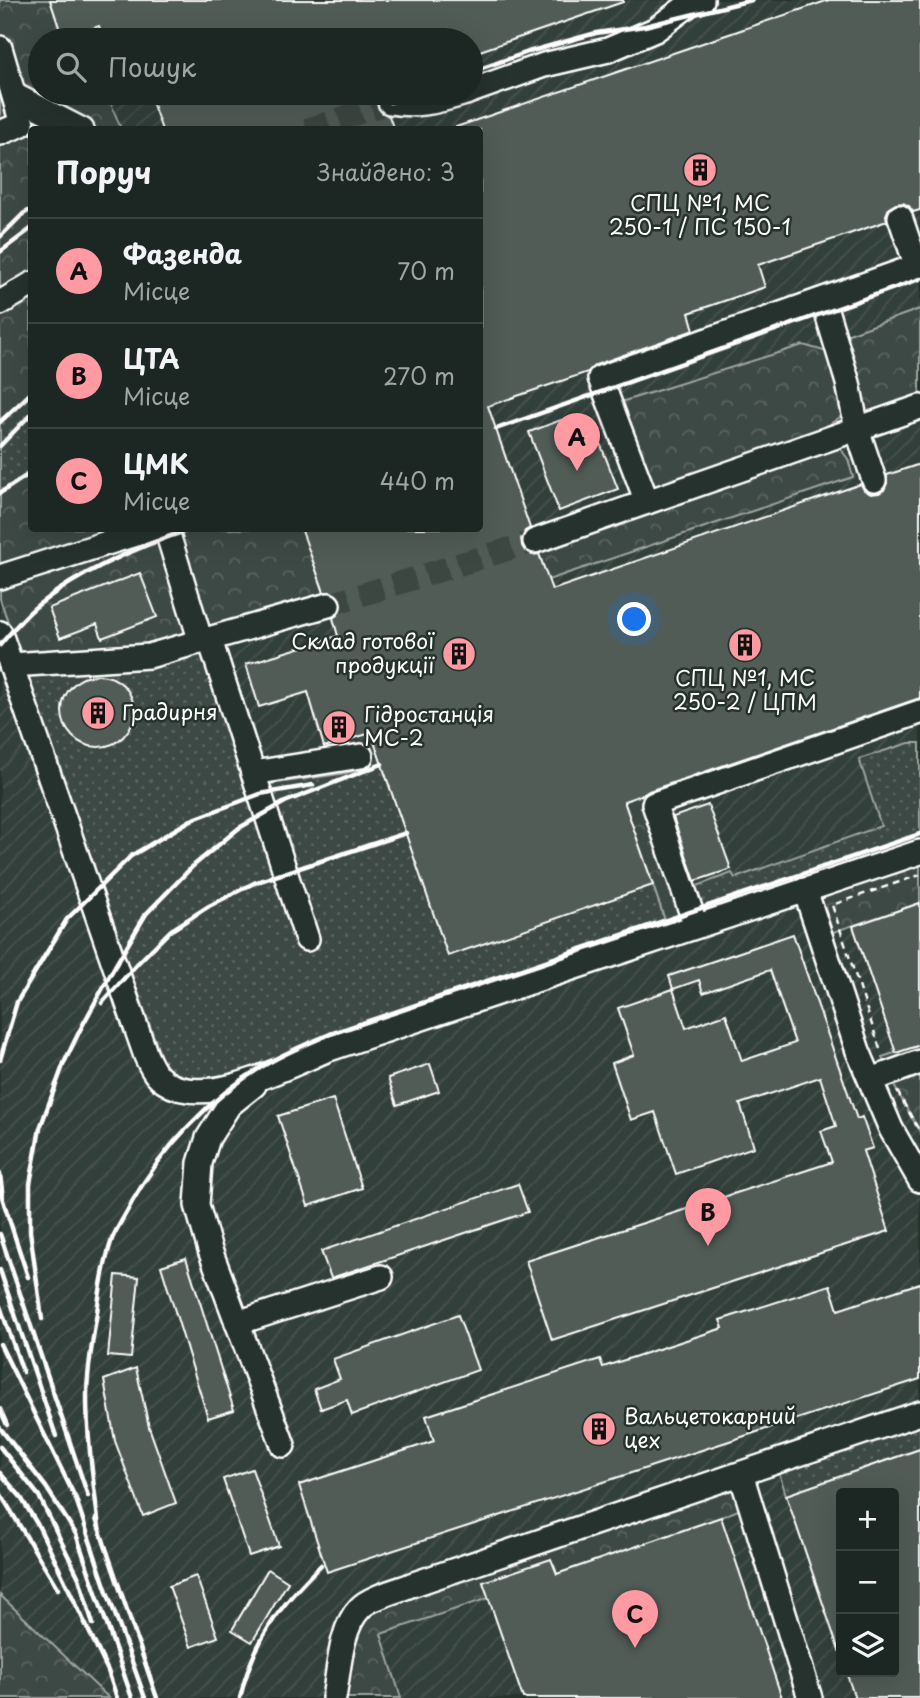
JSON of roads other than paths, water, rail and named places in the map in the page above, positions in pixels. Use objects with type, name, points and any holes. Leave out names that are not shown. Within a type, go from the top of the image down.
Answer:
[{"type":"lane","points":[[483,87],[544,65],[608,50],[655,30],[691,4],[702,0]]},
{"type":"lane","points":[[0,48],[22,124],[0,133]]},
{"type":"lane","points":[[14,95],[28,91]]},
{"type":"lane","points":[[14,95],[28,102]]},
{"type":"lane","points":[[33,105],[74,126]]},
{"type":"lane","points":[[647,502],[600,378],[918,266],[900,217]]},
{"type":"lane","points":[[0,303],[28,286]]},
{"type":"lane","points":[[823,300],[848,383],[857,429],[874,480]]},
{"type":"lane","points":[[535,541],[920,407]]},
{"type":"lane","points":[[0,577],[141,532]]},
{"type":"lane","points":[[167,532],[253,773],[307,939]]},
{"type":"lane","points":[[11,665],[149,656],[328,605]]},
{"type":"lane","points":[[0,633],[146,1056],[154,1071],[166,1084],[178,1088],[195,1091],[230,1088],[326,1050],[920,852]]},
{"type":"lane","points":[[696,926],[654,804],[920,712]]},
{"type":"lane","points":[[253,773],[360,756]]},
{"type":"lane","points":[[805,890],[858,1051],[879,1077],[891,1129],[920,1180]]},
{"type":"lane","points":[[879,1077],[920,1062]]},
{"type":"lane","points":[[268,1074],[229,1105],[208,1138],[200,1163],[197,1205],[210,1250],[283,1445]]},
{"type":"lane","points":[[237,1323],[381,1277]]},
{"type":"lane","points":[[334,1698],[347,1628],[360,1608],[372,1600],[920,1413]]},
{"type":"lane","points":[[741,1474],[810,1698]]},
{"type":"tunnel","points":[[319,126],[381,105]]},
{"type":"tunnel","points":[[328,605],[535,541]]},
{"type":"railway","points":[[483,68],[596,33],[645,26],[752,0]]},
{"type":"railway","points":[[0,237],[28,211]]},
{"type":"railway","points":[[0,252],[28,231]]},
{"type":"railway","points":[[496,429],[920,279]]},
{"type":"railway","points":[[0,422],[28,396]]},
{"type":"railway","points":[[0,446],[28,417]]},
{"type":"railway","points":[[0,493],[28,475]]},
{"type":"railway","points":[[0,645],[33,609],[74,580],[133,551],[183,532]]},
{"type":"railway","points":[[42,1319],[30,1231],[30,1184],[40,1128],[64,1063],[80,1030],[146,914],[193,866],[239,828],[285,802],[382,764]]},
{"type":"railway","points":[[0,1060],[17,1002],[67,919],[131,856],[191,820],[260,794],[313,785]]},
{"type":"railway","points":[[102,1003],[170,931],[209,906],[254,883],[406,833]]},
{"type":"railway","points":[[99,1528],[89,1446],[87,1386],[99,1294],[109,1248],[132,1202],[158,1162],[189,1126],[224,1093],[271,1061],[330,1034],[920,834]]},
{"type":"railway","points":[[0,1174],[3,1198]]},
{"type":"railway","points":[[0,1191],[28,1277]]},
{"type":"railway","points":[[0,1234],[88,1496]]},
{"type":"railway","points":[[0,1270],[56,1436]]},
{"type":"railway","points":[[0,1306],[23,1372]]},
{"type":"railway","points":[[0,1344],[76,1499],[145,1698]]},
{"type":"railway","points":[[0,1409],[7,1425]]},
{"type":"railway","points":[[0,1428],[46,1487],[76,1534],[132,1698]]},
{"type":"railway","points":[[0,1447],[39,1496],[79,1578],[93,1624]]},
{"type":"railway","points":[[0,1473],[20,1496],[39,1527],[108,1671],[117,1698]]},
{"type":"railway","points":[[0,1493],[58,1589]]},
{"type":"railway","points":[[96,1519],[157,1698]]},
{"type":"railway","points":[[240,1698],[252,1659],[270,1625],[321,1565]]},
{"type":"place","name":"СПЦ №1, МС 250-1 / ПС 150-1","points":[[700,170]]},
{"type":"place","name":"Фазенда","points":[[577,471]]},
{"type":"place","name":"СПЦ №1, МС 250-2 / ЦПМ","points":[[745,645]]},
{"type":"place","name":"Склад готової продукції","points":[[459,654]]},
{"type":"place","name":"Градирня","points":[[98,713]]},
{"type":"place","name":"Гідростанція МС-2","points":[[339,727]]},
{"type":"place","name":"ЦТА","points":[[708,1246]]},
{"type":"place","name":"Вальцетокарний цех","points":[[599,1429]]},
{"type":"place","name":"ЦМК","points":[[635,1648]]}]
